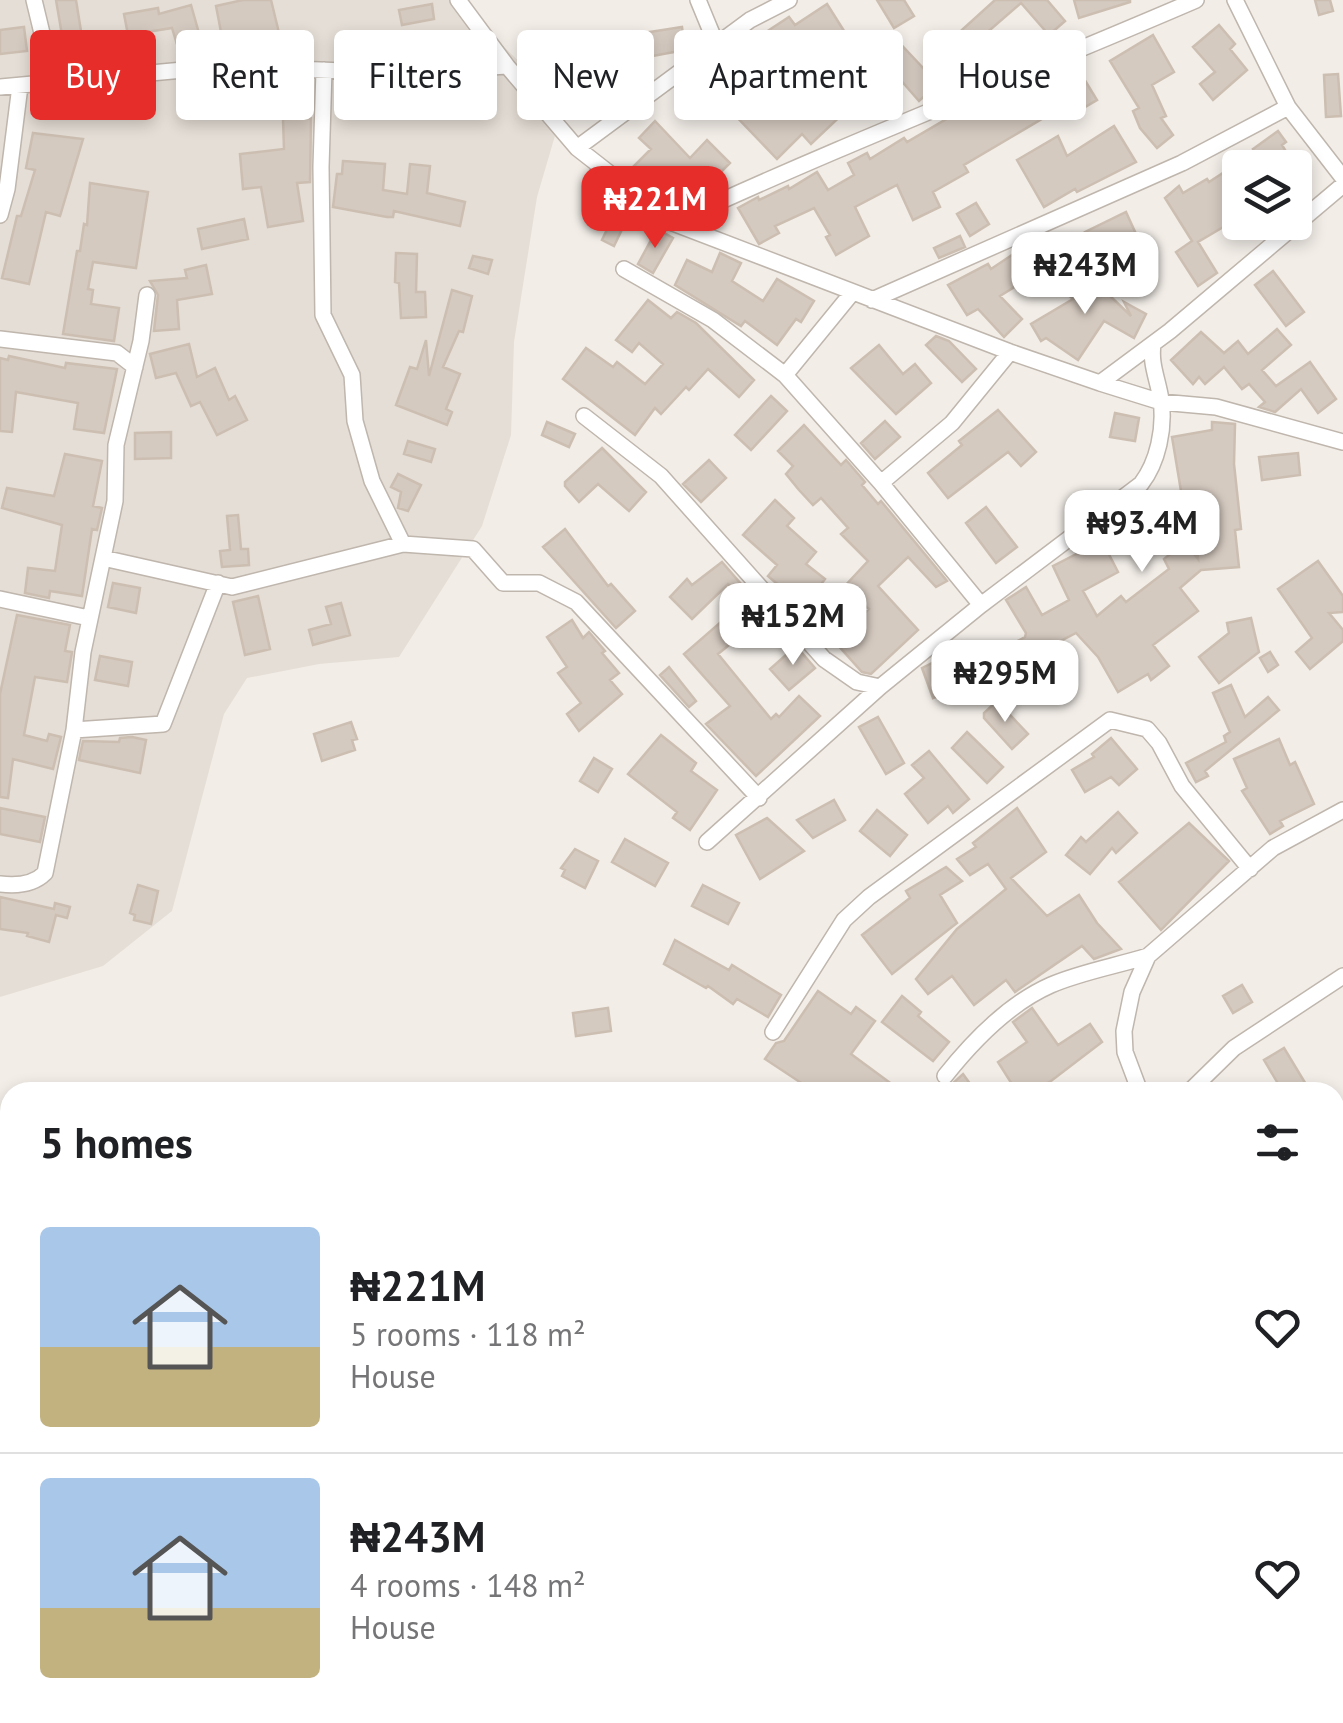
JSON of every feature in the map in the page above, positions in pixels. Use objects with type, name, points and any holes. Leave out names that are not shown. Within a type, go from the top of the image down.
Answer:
[{"type":"street","points":[[34,0],[41,30]]},
{"type":"street","points":[[458,0],[507,66],[578,148],[674,223],[1100,383],[1162,402],[1216,407],[1343,442]]},
{"type":"street","points":[[698,0],[710,30]]},
{"type":"street","points":[[737,30],[789,0]]},
{"type":"street","points":[[674,223],[812,159],[932,113],[1196,0]]},
{"type":"street","points":[[1100,383],[1152,344],[1343,181],[1288,107],[1236,0]]},
{"type":"street","points":[[156,73],[226,66],[392,73],[507,66]]},
{"type":"street","points":[[324,70],[320,167],[323,314],[352,376],[355,421],[368,466],[403,544]]},
{"type":"street","points":[[578,148],[674,78]]},
{"type":"street","points":[[0,86],[30,85]]},
{"type":"street","points":[[0,214],[20,86]]},
{"type":"street","points":[[872,300],[1182,163],[1288,107]]},
{"type":"street","points":[[624,269],[713,320],[785,375],[981,604]]},
{"type":"street","points":[[785,375],[852,292]]},
{"type":"street","points":[[0,884],[15,886],[39,880],[46,872],[74,730],[89,618],[114,501],[116,446],[147,294]]},
{"type":"street","points":[[0,339],[117,352],[135,367]]},
{"type":"street","points":[[707,842],[880,687],[981,604],[1140,484],[1152,470],[1158,452],[1162,402],[1150,362],[1152,344]]},
{"type":"street","points":[[880,483],[952,423],[1010,352]]},
{"type":"street","points":[[584,416],[660,476],[824,659],[856,682],[880,687]]},
{"type":"street","points":[[103,558],[232,587],[403,544],[473,549],[502,583],[540,583],[576,602],[759,798]]},
{"type":"street","points":[[74,730],[163,724],[218,583]]},
{"type":"street","points":[[0,600],[89,618]]},
{"type":"street","points":[[774,1032],[844,920],[1110,720],[1147,729],[1182,786],[1250,869]]},
{"type":"street","points":[[945,1076],[963,1053],[1022,1002],[1051,985],[1148,956],[1274,848],[1343,810]]},
{"type":"street","points":[[1136,1082],[1125,1052],[1124,1030],[1132,992],[1148,956]]},
{"type":"street","points":[[1199,1082],[1234,1048],[1343,976]]},
{"type":"shaded area","points":[[0,0],[469,0],[469,13],[487,30],[334,30],[334,120],[497,120],[497,40],[517,59],[517,120],[560,120],[537,197],[514,342],[511,435],[482,526],[399,657],[319,664],[247,678],[224,714],[172,911],[103,966],[0,997]]},
{"type":"building","points":[[56,0],[76,0],[81,30],[61,30]]},
{"type":"building","points":[[243,0],[271,0],[278,30],[221,30],[216,6]]},
{"type":"building","points":[[877,0],[904,0],[914,16],[894,28]]},
{"type":"building","points":[[995,0],[1047,0],[1065,21],[1055,30],[1045,30],[1021,3],[990,30],[962,30]]},
{"type":"building","points":[[1074,0],[1130,0],[1130,2],[1079,18]]},
{"type":"building","points":[[1315,0],[1330,0],[1333,11],[1319,15]]},
{"type":"building","points":[[432,4],[434,19],[402,25],[399,10]]},
{"type":"building","points":[[827,4],[843,30],[769,30],[789,17],[795,25]]},
{"type":"building","points":[[191,5],[198,30],[176,30],[176,41],[172,28],[127,30],[124,14],[158,8],[159,14]]},
{"type":"building","points":[[1219,25],[1235,44],[1230,49],[1247,70],[1213,100],[1200,84],[1215,72],[1193,47]]},
{"type":"building","points":[[24,27],[27,51],[0,54],[0,30]]},
{"type":"building","points":[[682,27],[674,30],[674,52],[654,56],[654,31]]},
{"type":"building","points":[[1153,35],[1174,72],[1152,85],[1166,116],[1161,118],[1173,135],[1157,148],[1140,128],[1133,111],[1139,108],[1110,61]]},
{"type":"building","points":[[903,47],[923,68],[923,97],[919,101],[903,83]]},
{"type":"building","points":[[1338,74],[1341,116],[1326,117],[1324,75]]},
{"type":"building","points":[[1086,82],[1097,100],[1086,106]]},
{"type":"building","points":[[283,120],[311,120],[310,182],[297,183],[303,221],[268,227],[261,187],[243,189],[240,154],[284,149]]},
{"type":"building","points":[[740,120],[836,120],[811,144],[802,134],[777,159]]},
{"type":"building","points":[[945,120],[1040,120],[964,165],[968,172],[933,192],[940,207],[913,220],[897,185],[855,207],[869,236],[836,255],[826,237],[830,235],[814,208],[775,226],[779,233],[759,244],[738,208],[758,197],[759,200],[788,186],[789,189],[817,172],[828,190],[854,175],[848,163],[867,153],[870,159],[904,138],[907,142]]},
{"type":"building","points":[[655,121],[690,158],[707,140],[730,163],[715,178],[709,174],[696,189],[681,174],[662,194],[634,166],[651,149],[639,138]]},
{"type":"building","points":[[1114,126],[1136,162],[1044,207],[1017,160],[1058,136],[1067,156]]},
{"type":"building","points":[[1278,131],[1286,142],[1282,145],[1285,150],[1253,149]]},
{"type":"building","points":[[33,133],[83,139],[60,216],[46,212],[29,284],[2,278],[17,216],[21,216],[35,170],[26,168]]},
{"type":"building","points":[[343,161],[385,164],[383,190],[407,194],[410,164],[430,166],[427,193],[465,202],[460,226],[394,211],[393,217],[387,217],[333,207],[337,174],[342,174]]},
{"type":"building","points":[[1222,174],[1222,228],[1198,242],[1217,273],[1198,286],[1176,252],[1192,241],[1165,198],[1179,186],[1183,193],[1207,179],[1209,182]]},
{"type":"building","points":[[90,183],[148,192],[136,268],[93,262],[88,289],[93,290],[91,304],[119,308],[114,341],[63,334],[77,251],[84,224],[87,225]]},
{"type":"building","points":[[976,203],[989,224],[970,236],[957,214]]},
{"type":"building","points":[[1126,212],[1141,245],[1124,253],[1131,265],[1109,276],[1085,232]]},
{"type":"building","points":[[614,215],[626,221],[614,246],[602,240]]},
{"type":"building","points":[[244,219],[248,239],[202,249],[198,229]]},
{"type":"building","points":[[657,229],[673,238],[653,273],[638,264]]},
{"type":"building","points":[[960,236],[965,247],[939,258],[934,248]]},
{"type":"building","points":[[396,253],[417,254],[416,292],[425,292],[426,317],[401,318],[399,283],[395,282]]},
{"type":"building","points":[[720,253],[741,263],[732,281],[763,301],[777,279],[814,301],[801,322],[796,319],[777,345],[745,321],[741,326],[675,285],[687,260],[712,272]]},
{"type":"building","points":[[1012,255],[1027,279],[1000,296],[1022,319],[1004,337],[978,309],[967,315],[948,285],[988,264],[991,269]]},
{"type":"building","points":[[473,256],[492,260],[488,274],[469,268]]},
{"type":"building","points":[[206,265],[212,294],[177,300],[179,329],[154,331],[158,295],[150,281],[187,278],[185,270]]},
{"type":"building","points":[[1079,268],[1096,284],[1093,286],[1107,293],[1131,316],[1124,302],[1146,314],[1134,338],[1104,321],[1078,360],[1046,338],[1041,341],[1031,324],[1073,299],[1061,288]]},
{"type":"building","points":[[1273,271],[1304,312],[1286,326],[1255,285]]},
{"type":"building","points":[[452,290],[472,296],[463,332],[459,331],[443,367],[460,374],[446,409],[452,412],[447,425],[396,405],[410,367],[417,369],[426,340],[429,376]]},
{"type":"building","points":[[648,300],[671,318],[677,312],[696,323],[754,380],[739,397],[708,369],[661,414],[655,408],[635,435],[563,379],[586,348],[613,367],[617,362],[645,384],[663,364],[639,343],[632,352],[616,340]]},
{"type":"building","points":[[1277,329],[1291,345],[1262,370],[1276,386],[1310,362],[1336,399],[1318,413],[1301,389],[1275,412],[1259,407],[1265,402],[1249,384],[1242,389],[1224,367],[1205,384],[1199,377],[1193,384],[1171,360],[1201,332],[1224,353],[1238,341],[1248,354]]},
{"type":"building","points":[[936,336],[949,341],[976,369],[962,382],[926,345]]},
{"type":"building","points":[[189,344],[197,377],[215,368],[229,400],[235,396],[247,420],[217,435],[200,402],[191,406],[176,373],[156,378],[150,354]]},
{"type":"building","points":[[879,345],[903,374],[915,364],[931,383],[896,414],[851,368]]},
{"type":"building","points":[[9,356],[65,368],[66,363],[117,369],[104,433],[74,429],[78,403],[16,392],[12,432],[0,431],[0,358],[8,360]]},
{"type":"building","points":[[771,396],[787,411],[751,450],[735,435]]},
{"type":"building","points":[[998,410],[1036,452],[1021,466],[1008,452],[948,498],[928,473],[962,445],[959,441]]},
{"type":"building","points":[[1115,413],[1139,418],[1135,441],[1110,437]]},
{"type":"building","points":[[885,421],[900,437],[875,459],[861,443]]},
{"type":"building","points":[[547,422],[575,434],[569,447],[542,435]]},
{"type":"building","points":[[1212,422],[1235,424],[1234,464],[1241,529],[1235,530],[1239,567],[1201,570],[1180,588],[1198,611],[1153,645],[1169,666],[1151,680],[1148,674],[1118,692],[1098,657],[1076,633],[1026,659],[1028,663],[1006,675],[994,654],[1026,633],[1006,600],[1026,587],[1042,615],[1069,600],[1053,566],[1102,541],[1118,572],[1083,591],[1097,616],[1121,596],[1126,602],[1169,569],[1164,559],[1185,542],[1198,559],[1193,493],[1182,497],[1172,437],[1212,430]]},
{"type":"building","points":[[804,425],[841,465],[846,460],[865,482],[862,485],[878,504],[881,501],[947,581],[936,587],[908,557],[878,586],[918,630],[871,674],[862,672],[836,643],[869,609],[842,589],[868,561],[841,534],[848,528],[821,498],[813,505],[799,490],[786,474],[793,466],[778,451]]},
{"type":"building","points":[[171,432],[171,458],[135,459],[135,433]]},
{"type":"building","points":[[408,441],[435,449],[431,462],[404,454]]},
{"type":"building","points":[[602,448],[646,492],[629,511],[598,484],[579,502],[565,486]]},
{"type":"building","points":[[1298,453],[1300,475],[1262,480],[1259,457]]},
{"type":"building","points":[[65,454],[102,461],[93,506],[102,508],[97,530],[92,529],[82,596],[50,591],[49,598],[25,593],[28,568],[55,571],[62,525],[2,508],[7,488],[54,496]]},
{"type":"building","points":[[709,460],[726,478],[701,502],[683,484]]},
{"type":"building","points":[[398,474],[421,485],[408,511],[398,508],[401,492],[391,487]]},
{"type":"building","points":[[775,500],[794,518],[787,526],[816,552],[806,564],[825,579],[804,607],[768,576],[777,565],[743,535]]},
{"type":"building","points":[[1153,500],[1183,539],[1158,552],[1132,517]]},
{"type":"building","points":[[986,507],[1017,547],[996,563],[966,523]]},
{"type":"building","points":[[238,515],[241,549],[248,549],[249,565],[222,567],[220,551],[230,550],[227,516]]},
{"type":"building","points":[[565,529],[608,586],[611,584],[635,611],[616,628],[543,547]]},
{"type":"building","points":[[1318,561],[1343,596],[1343,612],[1329,613],[1343,630],[1343,641],[1310,669],[1296,652],[1312,638],[1278,589]]},
{"type":"building","points":[[722,562],[767,614],[718,654],[771,719],[776,714],[779,717],[799,696],[820,716],[756,776],[706,724],[730,706],[684,654],[744,602],[728,584],[692,619],[670,597],[687,579],[692,585]]},
{"type":"building","points":[[113,583],[140,588],[136,613],[108,607]]},
{"type":"building","points":[[258,596],[270,649],[245,655],[233,602]]},
{"type":"building","points":[[341,603],[350,635],[313,645],[309,630],[331,624],[326,607]]},
{"type":"building","points":[[17,615],[70,625],[65,651],[72,652],[67,682],[35,677],[24,735],[47,741],[49,734],[61,737],[53,769],[13,759],[8,798],[0,797],[0,694]]},
{"type":"building","points":[[1251,618],[1259,652],[1219,683],[1199,657],[1229,633],[1227,623]]},
{"type":"building","points":[[572,620],[583,638],[589,632],[605,651],[602,653],[619,673],[610,680],[622,694],[579,731],[567,714],[581,703],[558,673],[567,667],[547,637]]},
{"type":"building","points":[[796,646],[815,668],[789,690],[770,669]]},
{"type":"building","points":[[966,646],[984,691],[965,698],[961,687],[933,698],[922,668]]},
{"type":"building","points":[[1270,652],[1278,665],[1268,672],[1260,658]]},
{"type":"building","points":[[100,656],[132,662],[128,686],[95,680]]},
{"type":"building","points":[[669,667],[696,701],[689,707],[660,675]]},
{"type":"building","points":[[1231,685],[1245,717],[1268,697],[1279,710],[1205,771],[1208,776],[1196,782],[1186,763],[1226,742],[1224,736],[1230,732],[1213,693]]},
{"type":"building","points":[[997,701],[1028,734],[1012,749],[984,718],[984,713]]},
{"type":"building","points":[[878,717],[904,763],[886,774],[859,727]]},
{"type":"building","points":[[351,722],[357,739],[352,740],[355,750],[322,761],[314,734]]},
{"type":"building","points":[[967,732],[1003,767],[987,783],[952,748]]},
{"type":"building","points":[[661,735],[696,763],[691,771],[717,790],[690,830],[673,818],[677,812],[628,774]]},
{"type":"building","points":[[120,738],[146,740],[140,773],[79,760],[83,741],[119,742]]},
{"type":"building","points":[[1111,738],[1137,769],[1119,785],[1111,777],[1085,792],[1072,770],[1094,757],[1092,754]]},
{"type":"building","points":[[1279,739],[1290,765],[1295,762],[1314,804],[1280,821],[1283,826],[1270,834],[1242,791],[1247,788],[1234,759]]},
{"type":"building","points":[[929,751],[969,799],[953,813],[948,806],[928,823],[905,794],[924,778],[912,765]]},
{"type":"building","points":[[594,758],[612,769],[598,792],[580,781]]},
{"type":"building","points":[[834,800],[845,820],[813,838],[797,820]]},
{"type":"building","points":[[0,808],[45,817],[40,842],[0,834]]},
{"type":"building","points":[[1017,808],[1046,852],[1011,878],[1047,916],[1079,895],[1121,949],[1094,959],[1082,946],[1015,992],[1006,980],[974,1005],[952,976],[928,994],[916,979],[957,929],[1006,889],[988,864],[970,875],[957,859],[976,847],[973,843]]},
{"type":"building","points":[[877,810],[907,835],[890,856],[860,831]]},
{"type":"building","points":[[1118,812],[1137,833],[1116,853],[1112,848],[1090,874],[1066,855],[1081,837],[1086,842]]},
{"type":"building","points":[[767,818],[804,851],[760,879],[736,835]]},
{"type":"building","points":[[1189,823],[1229,861],[1161,930],[1119,882]]},
{"type":"building","points":[[625,839],[668,863],[655,886],[612,862]]},
{"type":"building","points":[[575,849],[598,861],[585,888],[562,876],[565,870],[561,868]]},
{"type":"building","points":[[946,867],[962,881],[940,895],[957,923],[892,974],[862,935],[910,898],[906,891]]},
{"type":"building","points":[[138,885],[158,891],[151,924],[134,920],[135,915],[130,913]]},
{"type":"building","points":[[703,885],[739,903],[728,924],[692,906]]},
{"type":"building","points":[[0,897],[54,909],[55,903],[70,907],[67,918],[56,915],[49,942],[27,936],[28,933],[0,929]]},
{"type":"building","points":[[675,940],[729,970],[732,965],[781,995],[768,1017],[737,999],[733,1004],[708,986],[664,964]]},
{"type":"building","points":[[1242,985],[1252,1002],[1233,1013],[1223,996]]},
{"type":"building","points":[[818,991],[851,1014],[856,1007],[875,1021],[851,1054],[889,1082],[800,1082],[765,1059],[776,1043],[784,1041]]},
{"type":"building","points":[[902,996],[921,1012],[918,1016],[949,1042],[933,1061],[882,1022]]},
{"type":"building","points":[[608,1008],[611,1031],[576,1036],[573,1013]]},
{"type":"building","points":[[1032,1008],[1058,1045],[1090,1024],[1102,1042],[1049,1082],[1011,1082],[998,1062],[1027,1042],[1013,1022]]},
{"type":"building","points":[[1284,1048],[1305,1082],[1277,1082],[1264,1060]]}]
